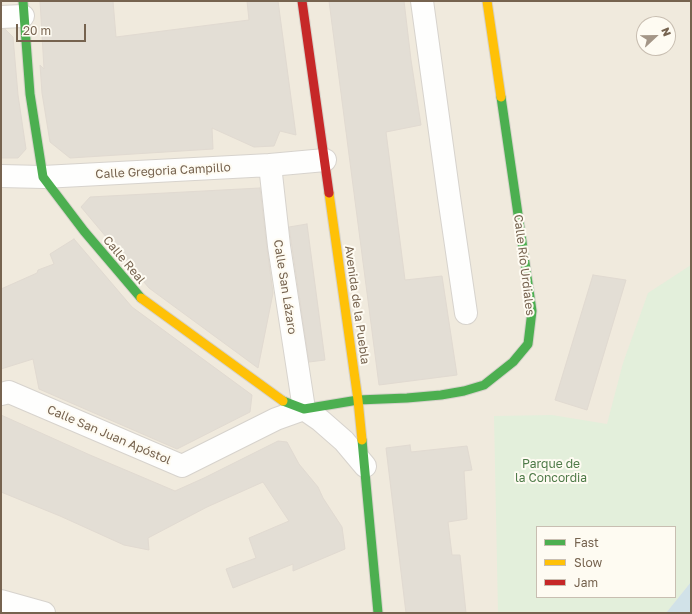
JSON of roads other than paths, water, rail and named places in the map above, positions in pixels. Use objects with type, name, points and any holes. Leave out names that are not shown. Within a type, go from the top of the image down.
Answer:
[{"type":"street","name":"Avenida de la Puebla","points":[[302,1],[358,400],[365,466],[376,612]]},
{"type":"street","points":[[422,1],[466,313]]},
{"type":"street","name":"Calle Río Urdiales","points":[[358,400],[441,395],[464,391],[484,385],[513,362],[528,344],[532,311],[487,1]]},
{"type":"street","points":[[1,17],[23,8]]},
{"type":"street","name":"Calle Real","points":[[23,8],[30,94],[43,177],[84,231],[140,298],[282,400],[304,409]]},
{"type":"street","name":"Calle Gregoria Campillo","points":[[1,176],[43,177],[270,165],[325,160]]},
{"type":"street","name":"Calle San Lázaro","points":[[270,165],[279,246],[304,409]]},
{"type":"street","name":"Calle San Juan Apóstol","points":[[1,394],[9,392],[182,466],[276,419],[304,409]]},
{"type":"street","points":[[304,409],[358,400]]},
{"type":"street","points":[[304,409],[320,420],[344,441],[365,466]]},
{"type":"street","points":[[1,601],[44,613]]},
{"type":"park label","name":"Parque de la Concordia","points":[[551,471]]}]
